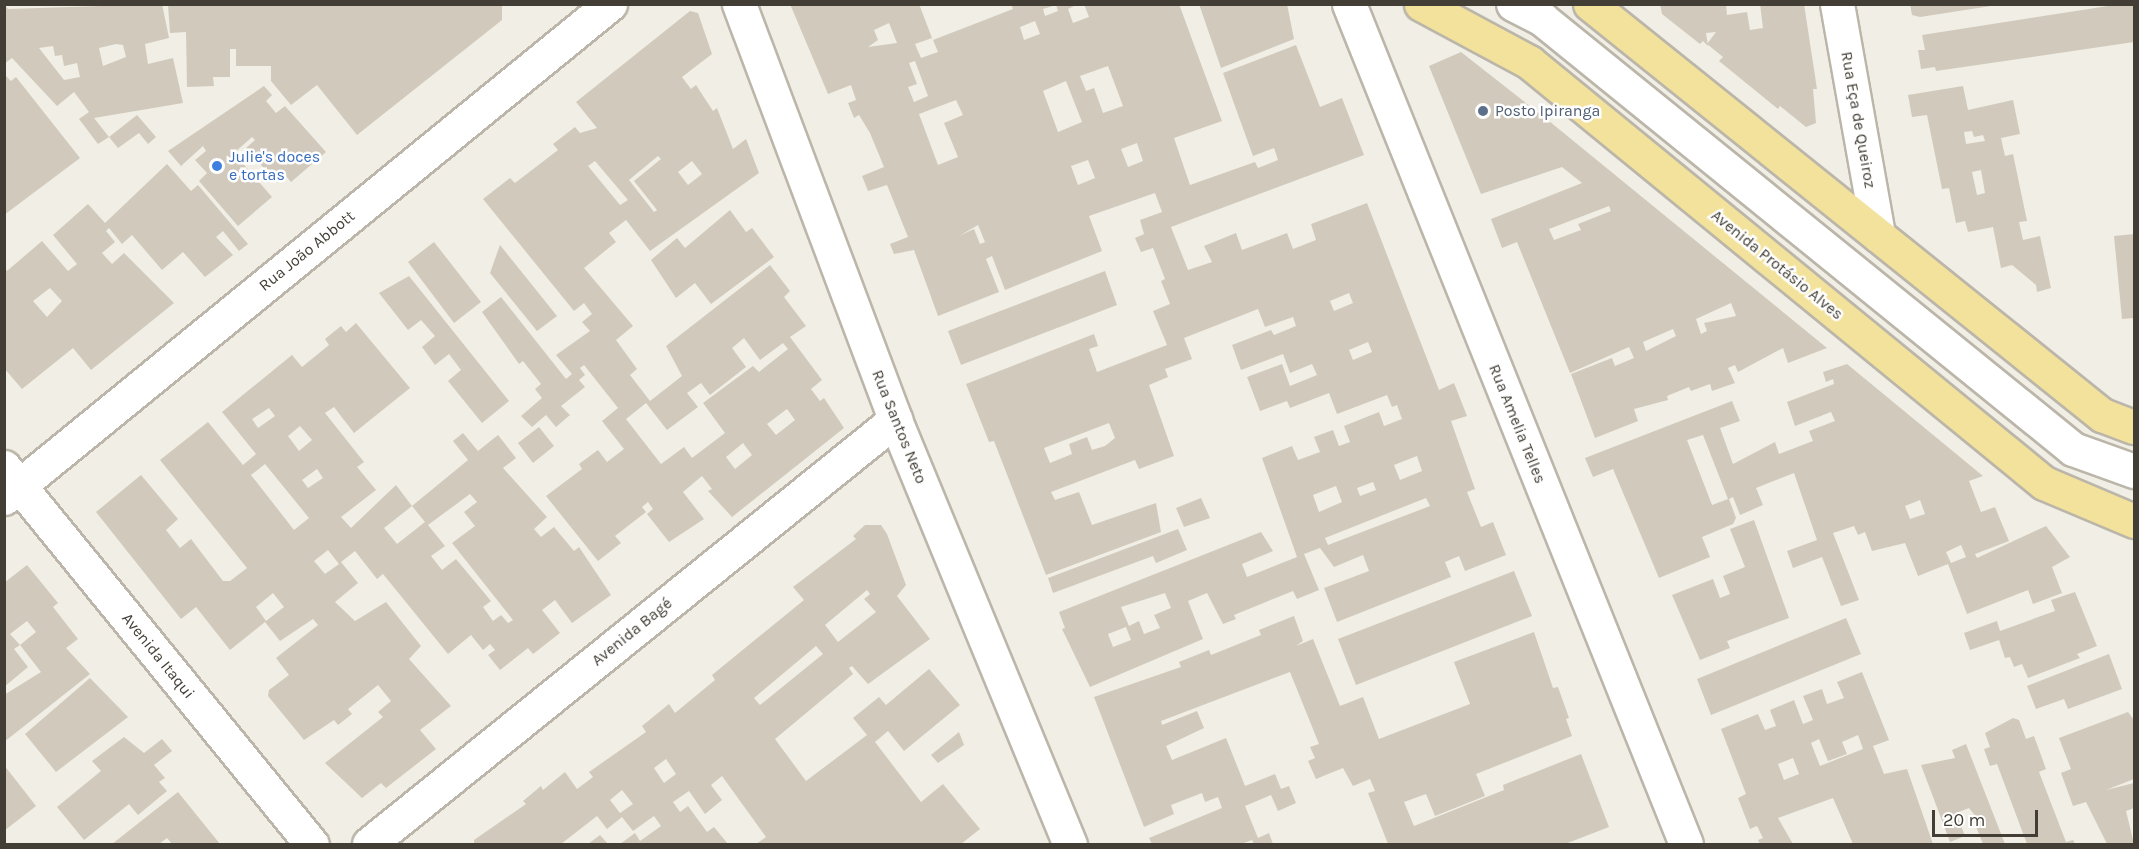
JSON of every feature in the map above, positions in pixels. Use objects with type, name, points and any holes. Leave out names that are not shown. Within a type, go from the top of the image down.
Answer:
[{"type":"main road","name":"Avenida Protásio Alves","points":[[1421,4],[1529,62],[2044,483],[2133,524]]},
{"type":"main road","points":[[1590,4],[2102,415],[2134,427]]},
{"type":"street","name":"Rua João Abbott","points":[[10,484],[610,4]]},
{"type":"street","name":"Rua Santos Neto","points":[[739,4],[895,420],[1070,844]]},
{"type":"street","name":"Rua Amelia Telles","points":[[1349,4],[1686,844]]},
{"type":"street","points":[[1514,4],[1542,20],[2073,449],[2134,471]]},
{"type":"street","name":"Rua Eça de Queiroz","points":[[1838,4],[1878,235]]},
{"type":"street","name":"Avenida Bagé","points":[[369,844],[895,420]]},
{"type":"street","name":"Avenida Itaqui","points":[[10,484],[312,844]]},
{"type":"building","points":[[4,4],[8,9],[162,4],[169,38],[145,44],[148,64],[173,58],[183,103],[94,118],[109,137],[98,144],[79,119],[89,112],[74,92],[57,106],[12,58],[4,64]],"holes":[[[116,44],[123,45],[126,57],[103,66],[99,48]],[[53,46],[55,56],[62,55],[64,66],[77,63],[80,77],[64,80],[39,48]]]},
{"type":"building","points":[[502,4],[502,20],[357,135],[317,85],[291,105],[271,81],[271,66],[236,66],[236,49],[230,49],[230,77],[213,77],[214,86],[187,87],[186,32],[170,33],[168,5]]},
{"type":"building","points":[[790,4],[919,4],[932,38],[915,44],[921,58],[938,52],[933,40],[1013,9],[1011,4],[1078,4],[1068,9],[1073,23],[1089,17],[1084,4],[1179,4],[1222,121],[1174,138],[1190,185],[1255,162],[1258,168],[1278,160],[1274,148],[1253,156],[1223,73],[1296,45],[1320,107],[1342,98],[1364,155],[1171,227],[1188,270],[1212,262],[1204,246],[1236,233],[1242,250],[1287,233],[1293,249],[1316,240],[1311,224],[1367,203],[1439,390],[1454,383],[1467,416],[1451,421],[1475,489],[1467,492],[1481,527],[1493,522],[1506,555],[1465,571],[1459,556],[1445,562],[1451,577],[1337,622],[1324,588],[1369,571],[1363,555],[1334,567],[1320,548],[1304,554],[1319,590],[1297,599],[1293,591],[1234,615],[1236,619],[1223,624],[1207,593],[1188,601],[1203,639],[1090,687],[1062,629],[1065,628],[1059,612],[1261,532],[1273,551],[1242,564],[1247,577],[1297,557],[1262,458],[1292,446],[1298,460],[1320,452],[1314,437],[1333,430],[1339,446],[1350,442],[1344,426],[1379,412],[1384,426],[1402,419],[1397,405],[1392,407],[1387,395],[1337,414],[1329,393],[1290,408],[1287,401],[1260,411],[1247,377],[1282,364],[1290,386],[1317,375],[1312,364],[1290,373],[1283,354],[1241,370],[1232,345],[1271,330],[1274,335],[1296,326],[1293,317],[1265,327],[1258,309],[1184,338],[1192,359],[1165,369],[1168,377],[1149,385],[1174,456],[1139,469],[1135,460],[1051,492],[1055,500],[1079,492],[1092,525],[1156,503],[1161,532],[1046,575],[994,441],[989,442],[966,384],[1094,334],[1098,346],[1089,349],[1097,372],[1167,345],[1153,311],[1170,304],[1161,281],[1165,279],[1153,248],[1141,252],[1135,238],[1144,234],[1140,220],[1162,212],[1155,193],[1089,216],[1102,251],[1005,290],[992,256],[986,259],[999,292],[938,316],[914,250],[894,254],[890,244],[908,237],[887,185],[868,191],[862,176],[884,167],[870,133],[859,115],[854,118],[848,103],[856,100],[851,85],[828,94]],"holes":[[[1056,5],[1058,11],[1045,16],[1043,9]],[[1035,21],[1040,34],[1024,40],[1020,27]],[[889,23],[897,43],[868,47],[878,40],[874,30]],[[915,61],[928,96],[914,102],[908,87],[917,84],[909,63]],[[1108,66],[1123,106],[1103,113],[1094,88],[1086,91],[1080,76]],[[1066,81],[1082,122],[1058,132],[1043,91]],[[956,100],[963,115],[944,123],[958,157],[938,165],[919,114]],[[1137,143],[1143,161],[1128,167],[1121,149]],[[1088,160],[1095,178],[1078,185],[1071,166]],[[978,225],[985,242],[980,244],[974,229],[959,236]],[[1349,293],[1353,303],[1334,311],[1330,301]],[[1368,342],[1372,352],[1353,360],[1349,350]],[[1109,423],[1115,438],[1105,446],[1092,450],[1087,437],[1069,444],[1072,454],[1050,463],[1044,448]],[[1417,456],[1422,471],[1400,480],[1394,465]],[[1373,482],[1376,490],[1360,496],[1357,488]],[[1336,486],[1342,502],[1319,512],[1313,495]],[[1426,498],[1430,506],[1328,545],[1325,538]],[[1165,593],[1171,608],[1154,615],[1160,628],[1144,634],[1139,621],[1129,626],[1121,607]],[[1126,627],[1131,640],[1113,647],[1108,634]]]},
{"type":"building","points":[[1199,4],[1287,4],[1294,39],[1221,68]]},
{"type":"building","points":[[1660,4],[1726,4],[1727,15],[1747,12],[1750,30],[1763,28],[1760,4],[1804,4],[1817,89],[1813,89],[1816,123],[1806,127],[1780,106],[1778,109],[1719,61],[1723,57],[1703,41],[1700,44],[1662,14]],"holes":[[[1716,32],[1708,43],[1706,33]]]},
{"type":"building","points":[[1910,4],[1991,4],[1991,6],[1920,17],[1912,15]]},
{"type":"building","points":[[2121,4],[2134,4],[2134,42],[1936,71],[1935,67],[1921,69],[1918,50],[1925,50],[1922,35]]},
{"type":"building","points":[[690,11],[698,13],[712,54],[682,77],[691,89],[696,85],[713,111],[717,108],[733,149],[746,139],[759,173],[650,251],[626,220],[609,233],[616,242],[584,268],[633,326],[616,340],[637,369],[630,375],[650,401],[682,376],[666,346],[770,265],[790,291],[784,297],[806,326],[790,337],[822,380],[811,389],[820,401],[824,398],[844,428],[732,517],[708,491],[712,489],[702,476],[683,492],[704,519],[669,542],[647,514],[653,509],[648,502],[642,507],[646,512],[615,536],[621,543],[598,561],[546,496],[582,469],[579,464],[598,450],[607,462],[624,449],[602,421],[618,408],[584,365],[580,368],[585,375],[579,380],[585,387],[561,406],[570,415],[556,427],[546,415],[532,427],[521,416],[542,398],[535,389],[541,384],[523,361],[519,364],[482,312],[501,297],[566,379],[572,374],[556,355],[590,331],[582,322],[592,314],[584,303],[574,311],[483,199],[510,178],[515,183],[558,150],[553,144],[575,127],[580,133],[597,128],[576,102]],"holes":[[[658,156],[661,159],[634,181],[657,210],[654,212],[629,180]],[[595,161],[628,200],[620,205],[588,166]],[[692,161],[702,174],[688,185],[678,172]],[[744,338],[760,360],[783,343],[788,349],[759,372],[753,366],[703,403],[725,433],[692,458],[684,447],[661,464],[626,419],[646,403],[667,430],[698,407],[687,393],[701,383],[710,395],[746,367],[732,348]],[[787,409],[795,420],[776,435],[767,424]],[[743,443],[752,455],[735,469],[726,457]]]},
{"type":"building","points":[[1461,52],[1827,348],[1788,363],[1783,348],[1738,372],[1735,365],[1728,368],[1735,383],[1712,391],[1710,384],[1691,391],[1689,387],[1667,396],[1668,400],[1634,409],[1638,421],[1595,438],[1571,374],[1612,358],[1615,366],[1634,358],[1629,347],[1570,373],[1517,242],[1502,248],[1491,219],[1582,183],[1562,167],[1481,194],[1429,66]],"holes":[[[1609,206],[1611,211],[1578,224],[1581,230],[1554,240],[1549,229]],[[1731,303],[1736,316],[1704,323],[1707,331],[1701,334],[1696,319]],[[1673,329],[1676,336],[1646,351],[1643,342]]]},
{"type":"building","points":[[4,74],[11,81],[16,77],[80,158],[4,215]]},
{"type":"building","points":[[264,86],[272,95],[266,101],[276,113],[285,106],[326,152],[291,182],[286,176],[277,183],[246,148],[255,140],[252,137],[234,153],[272,197],[238,226],[199,181],[207,173],[195,160],[206,151],[203,146],[181,166],[168,151]]},
{"type":"building","points":[[1963,86],[1968,110],[2013,100],[2020,134],[2001,138],[2005,156],[2013,154],[2027,221],[2019,222],[2023,240],[2040,236],[2051,288],[2037,292],[2036,285],[2012,265],[2001,268],[1993,227],[1968,232],[1965,221],[1956,223],[1949,188],[1942,189],[1927,115],[1912,117],[1908,95]],"holes":[[[1972,131],[1974,137],[1983,135],[1985,141],[1966,144],[1964,132]],[[1981,170],[1985,193],[1977,195],[1972,172]]]},
{"type":"building","points":[[137,115],[156,137],[148,144],[139,133],[118,148],[109,137]]},
{"type":"building","points":[[167,164],[191,191],[198,185],[248,244],[239,251],[223,231],[216,237],[233,255],[205,277],[183,252],[162,270],[132,235],[122,244],[109,228],[106,231],[115,242],[102,253],[112,264],[124,253],[174,303],[91,370],[73,348],[22,389],[4,368],[4,267],[7,271],[42,241],[68,271],[77,264],[53,235],[88,204],[105,223]],"holes":[[[50,288],[62,301],[47,317],[33,301]]]},
{"type":"building","points":[[730,210],[746,232],[752,228],[774,257],[711,304],[695,283],[676,298],[651,260],[677,238],[685,248]]},
{"type":"building","points":[[2134,234],[2134,318],[2122,319],[2114,236]]},
{"type":"building","points":[[434,242],[481,302],[454,323],[408,262]]},
{"type":"building","points":[[500,245],[557,316],[537,331],[490,273]]},
{"type":"building","points":[[1105,271],[1117,305],[961,365],[948,331]]},
{"type":"building","points":[[409,276],[509,401],[482,423],[448,381],[461,370],[449,354],[435,365],[422,347],[435,336],[421,320],[408,330],[379,293]]},
{"type":"building","points":[[356,323],[410,388],[354,433],[334,407],[325,413],[364,462],[357,467],[376,490],[341,517],[351,528],[396,485],[412,506],[468,460],[453,441],[463,433],[478,451],[498,435],[516,458],[503,468],[547,517],[534,529],[541,537],[554,527],[574,551],[579,547],[611,595],[572,623],[555,600],[542,610],[560,633],[533,654],[528,648],[500,670],[488,655],[495,650],[490,644],[483,650],[471,635],[448,654],[383,574],[377,579],[355,551],[341,562],[358,583],[335,602],[355,621],[386,602],[421,646],[409,659],[451,706],[420,730],[436,749],[386,788],[381,783],[362,798],[325,763],[383,717],[378,712],[391,701],[378,685],[348,709],[352,714],[338,725],[334,720],[304,740],[268,696],[269,690],[289,675],[276,658],[318,625],[313,619],[280,641],[265,622],[230,650],[196,607],[181,619],[96,512],[141,475],[178,519],[166,530],[180,548],[191,539],[223,581],[230,581],[247,568],[160,460],[208,422],[243,465],[256,454],[222,412],[292,355],[302,367],[329,345],[325,339],[341,326],[346,332]],"holes":[[[269,408],[275,416],[258,428],[252,419]],[[300,426],[312,440],[299,451],[288,436]],[[265,464],[309,518],[294,530],[251,475]],[[317,469],[323,478],[308,488],[302,480]],[[470,494],[477,502],[464,512],[475,526],[452,543],[513,620],[508,623],[501,615],[493,621],[483,607],[491,601],[456,559],[442,570],[431,556],[445,546],[428,525]],[[412,506],[425,522],[397,544],[384,528]],[[328,550],[339,564],[325,574],[314,561]],[[273,593],[284,607],[266,621],[256,607]]]},
{"type":"building","points":[[1847,364],[1983,476],[1969,481],[1981,512],[1995,507],[2009,541],[1975,554],[1977,558],[2046,526],[2070,557],[2052,567],[2062,593],[2033,604],[2028,590],[1967,614],[1948,564],[1918,576],[1905,543],[1872,551],[1865,532],[1858,535],[1854,526],[1833,533],[1859,600],[1841,606],[1822,557],[1793,568],[1787,551],[1817,540],[1794,473],[1756,488],[1763,505],[1740,515],[1733,497],[1729,499],[1736,518],[1733,524],[1702,537],[1710,557],[1659,578],[1613,469],[1593,477],[1585,458],[1732,401],[1740,421],[1720,428],[1733,464],[1775,442],[1779,454],[1813,441],[1809,431],[1835,421],[1831,412],[1795,426],[1787,402],[1834,384],[1833,379],[1826,382],[1823,372]],"holes":[[[1703,435],[1728,499],[1712,505],[1687,440]],[[1920,500],[1925,514],[1910,519],[1905,506]],[[1961,545],[1966,557],[1951,563],[1946,552]]]},
{"type":"building","points":[[539,427],[554,446],[533,463],[518,443]]},
{"type":"building","points":[[1201,498],[1210,518],[1184,527],[1176,508]]},
{"type":"building","points":[[1754,520],[1789,618],[1727,641],[1730,648],[1700,660],[1672,595],[1713,579],[1720,598],[1730,594],[1723,576],[1745,567],[1730,529]]},
{"type":"building","points":[[865,525],[881,525],[887,534],[906,585],[897,596],[930,639],[868,684],[852,666],[849,668],[853,674],[775,739],[806,781],[867,735],[853,718],[879,697],[886,705],[929,669],[960,705],[904,751],[888,731],[875,742],[921,802],[943,784],[980,829],[961,844],[756,844],[766,837],[722,776],[711,785],[722,800],[705,814],[689,791],[673,802],[680,812],[688,806],[707,832],[714,827],[728,844],[620,844],[635,833],[640,841],[661,826],[654,816],[633,831],[622,817],[607,829],[597,816],[561,844],[474,844],[474,840],[526,804],[523,801],[541,786],[543,790],[565,772],[577,789],[593,777],[589,772],[646,732],[642,726],[669,704],[675,713],[715,680],[712,675],[804,600],[793,587],[856,539],[853,536]],"holes":[[[867,590],[870,594],[864,599],[876,612],[838,642],[825,625]],[[816,646],[823,654],[760,705],[754,698]],[[666,759],[676,774],[664,783],[654,768]],[[622,790],[633,804],[620,813],[610,800]]]},
{"type":"building","points":[[1178,529],[1187,550],[1156,563],[1153,556],[1053,593],[1048,578]]},
{"type":"building","points":[[27,565],[58,603],[53,607],[78,639],[66,648],[90,674],[4,742],[4,695],[41,672],[20,645],[14,649],[28,667],[4,687],[4,583]],"holes":[[[27,621],[36,632],[20,645],[10,634]]]},
{"type":"building","points":[[1514,571],[1532,616],[1356,685],[1338,639]]},
{"type":"building","points":[[2075,592],[2097,646],[2077,654],[2080,658],[2028,678],[2022,664],[2014,667],[2010,657],[2005,658],[1999,640],[1970,650],[1964,633],[1997,621],[2000,631],[2055,611],[2051,600]]},
{"type":"building","points":[[1294,616],[1303,641],[1296,646],[1313,639],[1340,706],[1363,697],[1379,739],[1470,704],[1454,662],[1534,632],[1553,688],[1558,687],[1569,718],[1566,719],[1572,736],[1476,774],[1485,796],[1435,816],[1426,794],[1404,802],[1414,826],[1504,790],[1503,785],[1581,754],[1609,827],[1565,844],[1388,844],[1368,793],[1375,791],[1370,779],[1353,786],[1343,768],[1316,779],[1308,761],[1315,758],[1310,747],[1319,744],[1290,672],[1161,721],[1162,725],[1197,711],[1204,728],[1166,746],[1172,760],[1226,738],[1245,786],[1275,774],[1281,789],[1289,786],[1296,803],[1278,811],[1271,795],[1245,806],[1258,838],[1269,833],[1273,844],[1254,844],[1252,840],[1241,844],[1152,844],[1149,838],[1222,808],[1218,797],[1205,802],[1202,793],[1171,805],[1174,814],[1144,827],[1094,697],[1181,667],[1179,662],[1209,650],[1211,655],[1261,635],[1259,630]]},
{"type":"building","points":[[1846,618],[1861,654],[1711,715],[1697,679]]},
{"type":"building","points":[[2109,654],[2122,689],[2068,709],[2064,699],[2036,709],[2027,686]]},
{"type":"building","points":[[1862,672],[1889,740],[1873,746],[1884,774],[1907,769],[1933,844],[1853,844],[1833,798],[1778,818],[1793,844],[1760,844],[1758,840],[1763,838],[1757,826],[1750,829],[1738,798],[1746,794],[1721,729],[1758,714],[1765,730],[1776,726],[1770,710],[1794,700],[1803,724],[1813,720],[1803,696],[1822,689],[1827,704],[1844,698],[1837,682]],"holes":[[[1858,735],[1863,749],[1820,766],[1811,743],[1819,739],[1828,761],[1847,754],[1842,742]],[[1793,758],[1799,774],[1784,780],[1778,764]]]},
{"type":"building","points":[[90,678],[128,717],[56,772],[25,734]]},
{"type":"building","points":[[2128,712],[2134,720],[2134,779],[2106,790],[2134,783],[2134,808],[2126,811],[2134,844],[2107,844],[2086,802],[2073,806],[2061,773],[2071,769],[2059,738]]},
{"type":"building","points":[[2013,718],[2019,720],[2026,739],[2034,736],[2046,769],[2039,772],[2066,842],[2073,840],[2075,844],[2027,844],[1997,764],[1990,766],[1984,749],[1990,747],[1985,733]]},
{"type":"building","points":[[959,732],[964,745],[938,763],[931,755]]},
{"type":"building","points":[[124,737],[144,753],[162,739],[172,751],[154,765],[165,778],[159,782],[167,791],[138,815],[129,804],[84,840],[57,807],[101,771],[92,761]]},
{"type":"building","points":[[1966,744],[2005,844],[1983,844],[1975,824],[1980,822],[1969,808],[1956,813],[1965,836],[1950,842],[1921,765],[1955,758],[1952,750]]},
{"type":"building","points":[[4,765],[36,806],[4,831]]},
{"type":"building","points":[[178,792],[220,844],[172,844],[167,838],[159,844],[112,844]]},
{"type":"building","points":[[600,835],[608,844],[588,844]]},
{"type":"place","name":"Posto Ipiranga","points":[[1483,111]]},
{"type":"place","name":"Julie's doces e tortas","points":[[217,166]]}]
